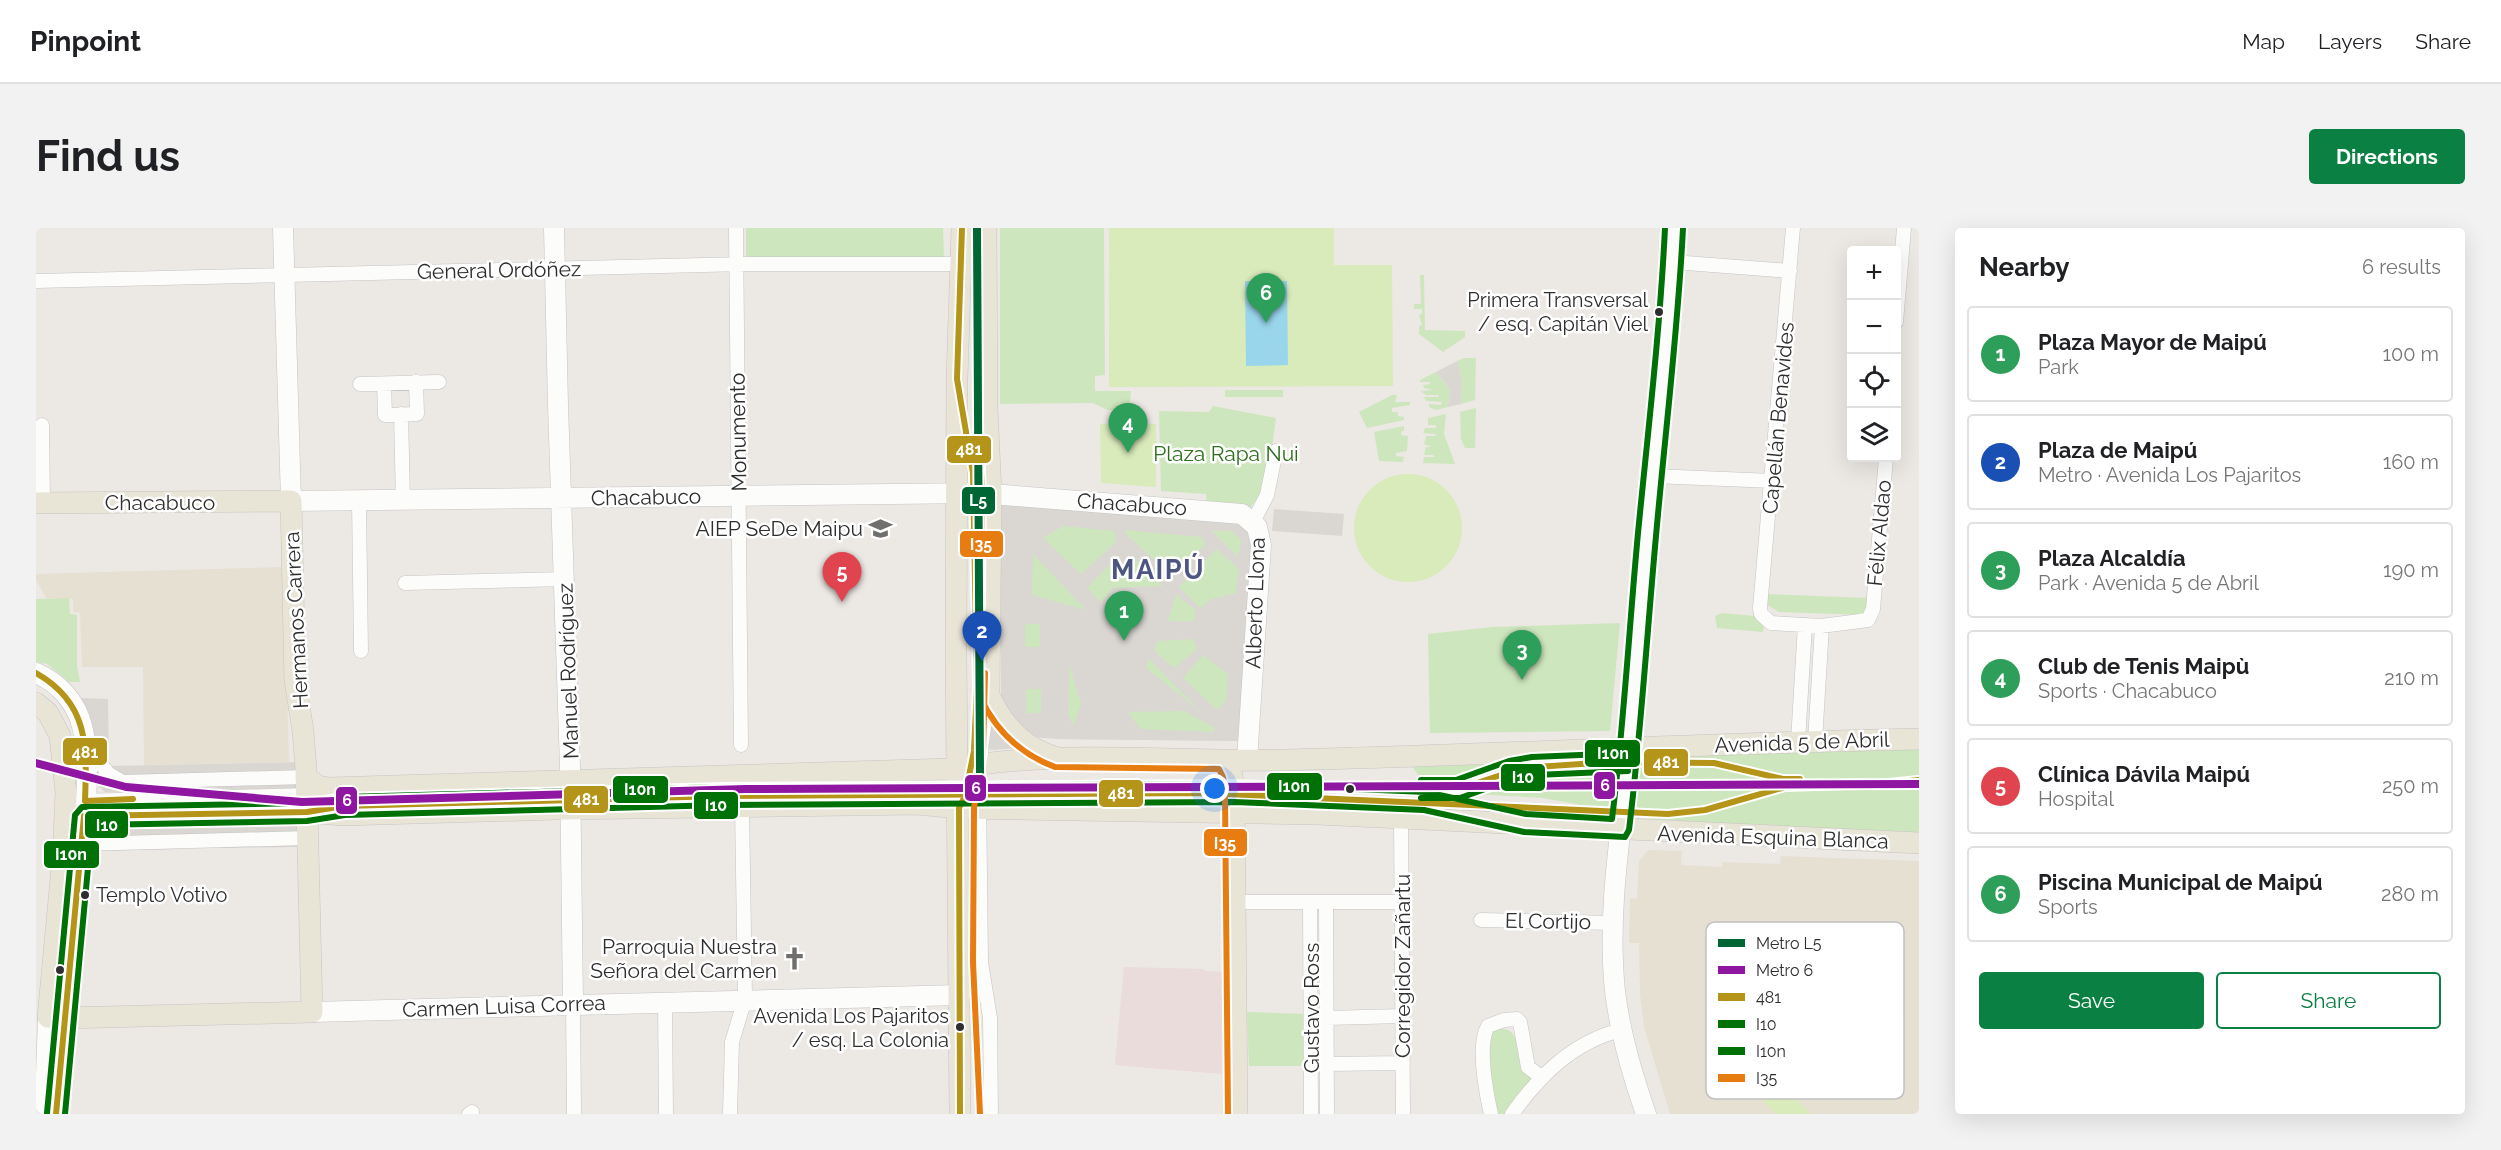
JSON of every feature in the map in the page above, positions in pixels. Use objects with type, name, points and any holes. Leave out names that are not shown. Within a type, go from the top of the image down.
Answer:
[{"type":"main road","name":"Hermanos Carrera","points":[[283,228],[295,680],[305,745],[312,1012]]},
{"type":"main road","name":"Manuel Rodríguez","points":[[554,228],[571,782],[573,1004]]},
{"type":"main road","points":[[960,1114],[957,379],[962,228]]},
{"type":"main road","points":[[986,228],[987,409],[991,493],[989,695],[1000,716],[1015,734],[1035,749],[1058,758]]},
{"type":"main road","points":[[1646,1114],[1631,1068],[1615,989],[1614,923],[1620,829],[1630,749],[1674,228]]},
{"type":"main road","name":"Chacabuco","points":[[40,503],[404,501],[991,493],[1235,513],[1253,522]]},
{"type":"main road","name":"Alberto Llona","points":[[1247,760],[1261,545],[1260,533],[1253,522]]},
{"type":"main road","points":[[36,673],[55,683],[69,700],[82,726],[85,746],[78,808],[63,857],[56,1018],[48,1113]]},
{"type":"main road","points":[[36,703],[48,713],[60,736],[64,770],[78,808],[81,844],[56,1018]]},
{"type":"main road","name":"Avenida 5 de Abril","points":[[980,808],[917,804],[343,816],[307,795],[318,786],[329,788],[571,782],[958,767],[980,763],[1058,758],[1247,760],[1384,758],[1919,738]]},
{"type":"main road","points":[[1225,760],[1233,779],[1237,1114]]},
{"type":"main road","name":"Avenida Esquina Blanca","points":[[980,808],[1234,812],[1401,818],[1919,843]]},
{"type":"main road","name":"Carmen Luisa Correa","points":[[56,1018],[960,995]]},
{"type":"street","name":"Monumento","points":[[736,228],[741,745]]},
{"type":"street","name":"Capellán Benavides","points":[[1793,228],[1761,614],[1771,623],[1805,625]]},
{"type":"street","points":[[1898,300],[1904,228]]},
{"type":"street","points":[[1672,262],[1790,271]]},
{"type":"street","name":"General Ordóñez","points":[[36,281],[736,265],[962,264]]},
{"type":"street","points":[[384,384],[385,415],[417,414],[416,382]]},
{"type":"street","points":[[360,384],[439,382]]},
{"type":"street","points":[[401,414],[404,501]]},
{"type":"street","points":[[40,503],[42,425]]},
{"type":"street","name":"Alberto Llona","points":[[1253,522],[1267,495],[1276,451]]},
{"type":"street","name":"Félix Aldao","points":[[1822,626],[1860,623],[1868,620],[1873,609],[1886,462]]},
{"type":"street","points":[[1653,476],[1773,481]]},
{"type":"street","points":[[359,501],[361,651]]},
{"type":"street","points":[[405,583],[565,579]]},
{"type":"street","points":[[1805,625],[1822,626],[1807,741],[1805,625]]},
{"type":"street","points":[[989,695],[980,763],[980,808],[981,962],[990,1018],[991,1114]]},
{"type":"street","name":"Avenida 5 de Abril","points":[[85,746],[109,774],[123,782],[307,795]]},
{"type":"street","points":[[78,808],[307,795]]},
{"type":"street","points":[[730,1114],[732,1041],[745,999],[742,807]]},
{"type":"street","name":"Corregidor Zañartu","points":[[1401,818],[1403,1114]]},
{"type":"street","points":[[81,844],[307,838]]},
{"type":"street","points":[[1235,903],[1402,903]]},
{"type":"street","name":"Gustavo Ross","points":[[1310,903],[1311,1114]]},
{"type":"street","name":"Gustavo Ross","points":[[1326,903],[1327,1114]]},
{"type":"street","name":"El Cortijo","points":[[1481,920],[1614,923]]},
{"type":"street","points":[[665,1002],[666,1114]]},
{"type":"street","name":"Manuel Rodríguez","points":[[573,1004],[574,1114]]},
{"type":"street","points":[[1327,1018],[1402,1016]]},
{"type":"street","points":[[1491,1114],[1486,1089],[1484,1041],[1484,1033],[1488,1026],[1504,1020],[1517,1019],[1520,1022],[1528,1067],[1541,1077]]},
{"type":"street","points":[[1512,1114],[1541,1077],[1582,1044],[1622,1030]]},
{"type":"street","points":[[1327,1064],[1403,1063]]},
{"type":"shaded area","points":[[1457,361],[1462,380],[1461,404],[1448,407],[1450,389],[1436,372]]},
{"type":"shaded area","points":[[1001,504],[1239,522],[1244,525],[1252,539],[1242,741],[1030,737],[1001,710]],"holes":[[[1063,526],[1115,531],[1116,542],[1081,574],[1043,538]],[[1126,530],[1201,537],[1206,544],[1172,577],[1125,533]],[[1212,531],[1231,531],[1241,540],[1238,557]],[[1217,549],[1239,569],[1236,593],[1212,599],[1200,608],[1179,587]],[[1034,555],[1086,610],[1032,595]],[[1116,558],[1126,567],[1135,558],[1163,586],[1111,588],[1101,602],[1087,588]],[[1176,594],[1196,611],[1194,621],[1168,621]],[[1025,624],[1040,624],[1040,647],[1025,647]],[[1193,639],[1197,649],[1172,667],[1154,650],[1158,641]],[[1203,655],[1228,674],[1226,701],[1217,710],[1183,678]],[[1149,659],[1201,712],[1146,668]],[[1069,664],[1081,704],[1073,726],[1068,714]],[[1026,689],[1041,689],[1041,713],[1026,713]],[[1184,711],[1215,728],[1214,732],[1140,729],[1128,712]]]},
{"type":"shaded area","points":[[1274,509],[1344,514],[1342,536],[1272,531]]},
{"type":"shaded area","points":[[284,567],[289,762],[144,765],[143,667],[82,667],[80,613],[73,612],[73,599],[46,598],[36,580],[36,574]]},
{"type":"shaded area","points":[[81,698],[108,699],[109,766],[300,762],[300,788],[105,792],[95,783],[87,712]]},
{"type":"shaded area","points":[[991,718],[1021,748],[990,750],[988,745]]},
{"type":"shaded area","points":[[298,817],[301,847],[220,848],[220,845],[186,846],[186,849],[87,851],[91,829],[101,823]]},
{"type":"shaded area","points":[[1648,850],[1682,851],[1681,865],[1722,867],[1722,862],[1780,864],[1781,856],[1919,861],[1919,1114],[1670,1114],[1644,1027],[1640,994],[1639,943],[1629,943],[1630,899],[1637,898],[1639,861]]},
{"type":"shaded area","points":[[1124,967],[1204,969],[1205,971],[1224,972],[1223,1074],[1115,1065]]},
{"type":"green space","points":[[746,228],[943,228],[944,258],[746,259]]},
{"type":"green space","points":[[1000,228],[1104,228],[1105,375],[1095,376],[1095,391],[1131,391],[1129,410],[1107,410],[1093,403],[1000,404]]},
{"type":"green space","points":[[1109,228],[1334,228],[1334,265],[1392,265],[1393,386],[1109,387]]},
{"type":"green space","points":[[1420,275],[1424,275],[1425,330],[1465,331],[1465,337],[1443,352],[1419,334],[1419,326],[1422,325],[1419,315],[1422,314],[1422,309],[1414,309],[1414,304],[1421,304]]},
{"type":"green space","points":[[1464,358],[1476,358],[1475,400],[1461,404],[1462,380],[1457,361]]},
{"type":"green space","points":[[1436,372],[1450,389],[1448,407],[1436,410],[1429,407],[1429,404],[1441,405],[1442,402],[1426,401],[1424,397],[1438,397],[1439,395],[1426,395],[1420,391],[1433,390],[1424,388],[1423,385],[1430,384],[1430,382],[1420,382],[1420,380]]},
{"type":"green space","points":[[1225,390],[1283,390],[1283,397],[1225,397]]},
{"type":"green space","points":[[1392,395],[1397,395],[1395,402],[1410,402],[1410,405],[1392,408],[1392,412],[1398,412],[1398,416],[1404,417],[1404,420],[1367,428],[1359,412]]},
{"type":"green space","name":"Plaza Rapa Nui","points":[[1213,406],[1276,418],[1267,485],[1249,509],[1207,505],[1206,494],[1161,491],[1159,411],[1209,412]]},
{"type":"green space","points":[[1476,408],[1475,448],[1465,448],[1461,439],[1460,412]]},
{"type":"green space","points":[[1446,414],[1444,434],[1455,464],[1423,463],[1424,457],[1434,457],[1424,455],[1426,447],[1431,447],[1424,444],[1426,436],[1436,436],[1423,433],[1425,428],[1436,428],[1436,425],[1428,425],[1428,418]]},
{"type":"green space","points":[[1100,424],[1156,424],[1156,487],[1101,483]]},
{"type":"green space","points":[[1404,426],[1401,435],[1408,436],[1407,451],[1396,453],[1396,456],[1404,457],[1403,462],[1379,461],[1374,432]]},
{"type":"green space","points":[[1408,474],[1429,478],[1446,490],[1458,507],[1462,528],[1458,549],[1446,566],[1429,578],[1408,582],[1387,578],[1370,566],[1358,549],[1354,528],[1358,507],[1370,490],[1387,478]]},
{"type":"green space","points":[[1001,504],[1244,525],[1242,741],[1058,739],[1001,710]]},
{"type":"green space","points":[[1767,594],[1867,598],[1867,611],[1863,615],[1779,612],[1766,604]]},
{"type":"green space","points":[[69,598],[70,614],[77,615],[77,666],[80,682],[69,682],[47,664],[36,662],[36,599]]},
{"type":"green space","points":[[1722,613],[1755,616],[1764,625],[1763,632],[1717,628],[1715,616]]},
{"type":"green space","points":[[1620,623],[1610,731],[1430,733],[1428,634],[1492,627]]},
{"type":"green space","points":[[1556,748],[1919,749],[1919,836],[1688,825],[1543,798],[1474,794],[1425,784],[1411,765]]},
{"type":"green space","points":[[1247,1012],[1307,1014],[1306,1066],[1249,1066]]},
{"type":"green space","points":[[1505,1029],[1514,1036],[1522,1067],[1534,1082],[1507,1114],[1497,1114],[1492,1083],[1490,1040],[1492,1030]]},
{"type":"green space","points":[[1765,1099],[1796,1099],[1811,1114],[1776,1114],[1763,1101]]},
{"type":"water","points":[[1245,281],[1287,281],[1288,365],[1246,366]]},
{"type":"metro line","name":"L5","points":[[977,228],[980,773]]},
{"type":"metro line","name":"6","points":[[36,763],[126,787],[302,802],[746,789],[1919,784]]},
{"type":"transit line","name":"481","points":[[960,1114],[959,808],[965,796],[974,751],[977,687],[973,473],[957,379],[962,228]]},
{"type":"transit line","name":"I35","points":[[977,228],[978,409],[982,493],[980,697],[986,709],[1010,740],[1042,762],[1055,767],[1219,769],[1223,777],[1225,794],[1228,1114]]},
{"type":"transit line","name":"I10n","points":[[47,1113],[75,815],[82,807],[306,803],[344,797],[723,787],[1234,784],[1426,792],[1526,814],[1612,819],[1657,342],[1665,228]]},
{"type":"transit line","name":"I10","points":[[65,1114],[92,825],[307,821],[345,815],[723,805],[1234,802],[1424,810],[1524,832],[1625,837],[1629,830],[1637,756],[1675,344],[1683,228]]},
{"type":"transit line","name":"481","points":[[36,673],[53,685],[66,698],[75,712],[84,744],[85,801],[133,799]]},
{"type":"transit line","name":"I35","points":[[980,1114],[973,962],[974,808],[983,752],[985,673]]},
{"type":"transit line","name":"I10n","points":[[1421,780],[1456,780],[1509,761],[1532,757],[1628,753]]},
{"type":"transit line","name":"481","points":[[1443,789],[1465,787],[1522,768],[1611,762],[1714,763],[1783,779],[1800,779]]},
{"type":"transit line","name":"I10","points":[[1421,798],[1460,798],[1513,779],[1535,775],[1628,771]]},
{"type":"transit line","name":"481","points":[[56,1114],[84,816],[307,812],[344,806],[723,796],[1204,793],[1668,814],[1705,810],[1785,787],[1878,784],[1919,780]]},
{"type":"place","name":"Primera Transversal / esq. Capitán Viel","points":[[1659,312]]},
{"type":"place","name":"Piscina Municipal de Maipú","points":[[1266,323]]},
{"type":"place","name":"Club de Tenis Maipù","points":[[1128,453]]},
{"type":"place","name":"AIEP SeDe Maipu","points":[[881,528]]},
{"type":"place","name":"Clínica Dávila Maipú","points":[[842,602]]},
{"type":"place","name":"Plaza Mayor de Maipú","points":[[1124,641]]},
{"type":"place","name":"Plaza de Maipú","points":[[982,661]]},
{"type":"place","name":"Plaza Alcaldía","points":[[1522,680]]},
{"type":"place","name":"Templo Votivo","points":[[85,895]]},
{"type":"place","name":"Parroquia Nuestra Señora del Carmen","points":[[795,958]]},
{"type":"place","name":"Avenida Los Pajaritos / esq. La Colonia","points":[[960,1027]]},
{"type":"district","name":"MAIPÚ","points":[[1158,569]]}]
